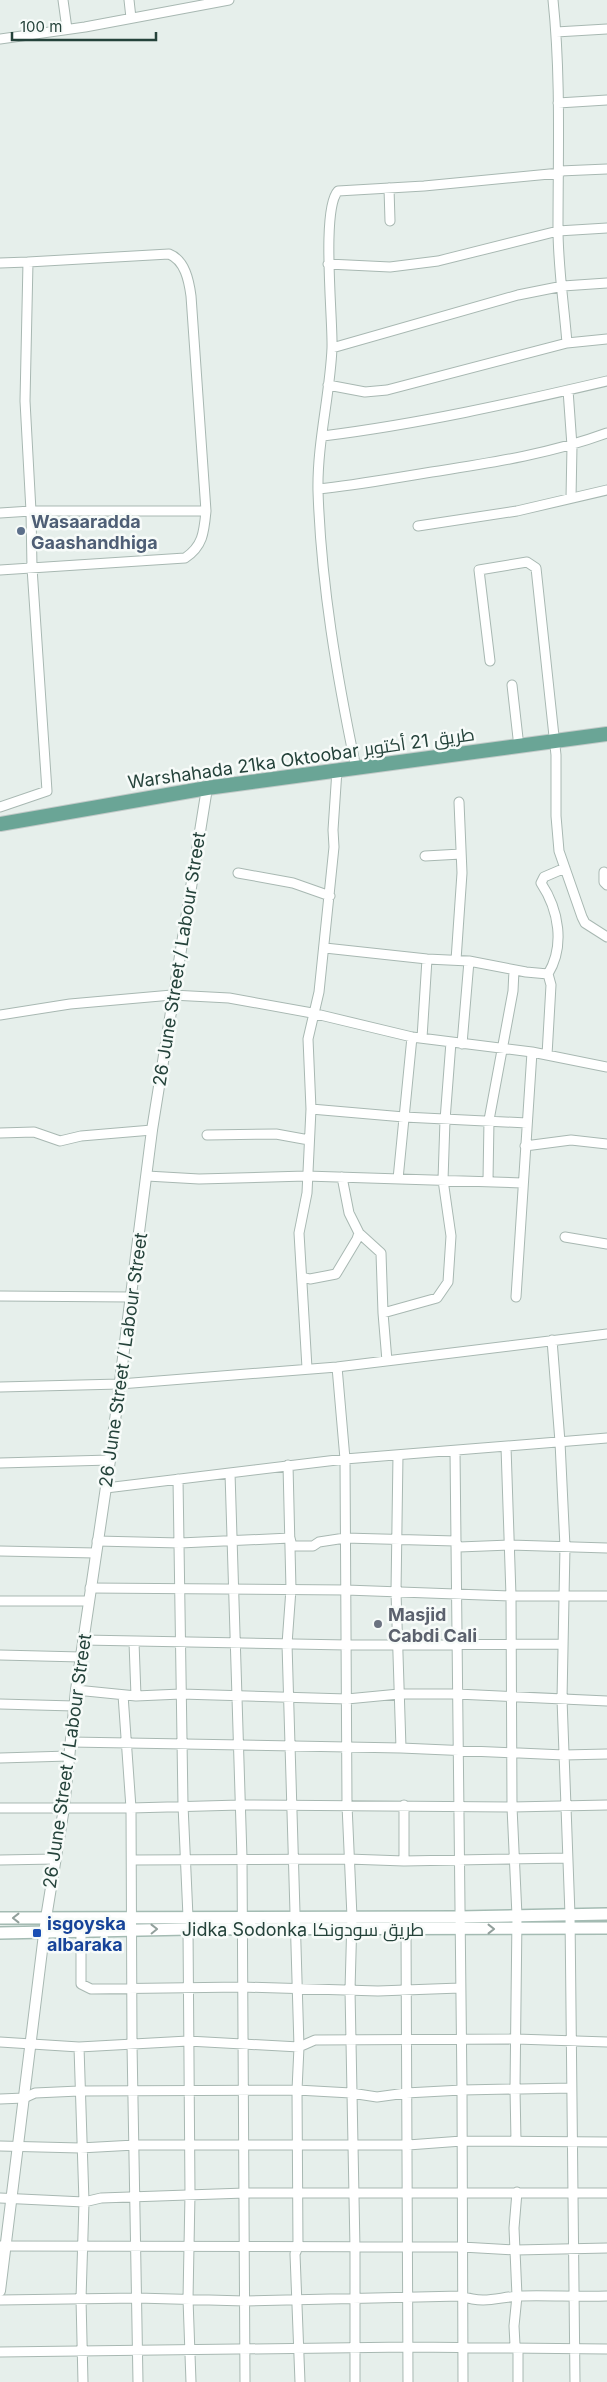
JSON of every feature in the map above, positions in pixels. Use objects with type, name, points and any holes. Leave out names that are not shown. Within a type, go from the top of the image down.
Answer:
[{"type":"main road","name":"Warshahada 21ka Oktoobar طريق 21 أكتوبر","points":[[0,824],[207,788],[607,734]]},
{"type":"main road","name":"Jidka Sodonka طريق سودونكا","points":[[0,1918],[46,1918],[132,1924],[188,1923],[242,1917],[297,1916],[406,1929],[517,1916],[607,1914]]},
{"type":"main road","name":"Jidka Sodonka طريق سودونكا","points":[[188,1923],[242,1929],[296,1928],[352,1923],[459,1923],[517,1929],[607,1928]]},
{"type":"main road","name":"Jidka Sodonka طريق سودونكا","points":[[0,1933],[81,1932],[132,1924]]},
{"type":"street","points":[[63,0],[67,29]]},
{"type":"street","points":[[128,0],[131,18]]},
{"type":"street","points":[[0,38],[67,29],[131,18],[199,3],[229,0]]},
{"type":"street","points":[[553,0],[556,32],[560,172],[558,231],[567,343]]},
{"type":"street","points":[[556,32],[607,29]]},
{"type":"street","points":[[558,103],[607,100]]},
{"type":"street","points":[[356,768],[337,667],[318,489],[332,348],[328,264],[332,200],[338,191],[607,169]]},
{"type":"street","points":[[389,188],[390,221]]},
{"type":"street","points":[[328,264],[390,267],[438,261],[558,231],[607,228]]},
{"type":"street","points":[[0,263],[169,254],[174,256],[189,280],[206,511],[204,536],[198,548],[185,558],[0,570]]},
{"type":"street","points":[[0,807],[47,791],[32,568],[25,401],[28,262]]},
{"type":"street","points":[[332,348],[518,295],[563,286],[607,283]]},
{"type":"street","points":[[328,385],[365,392],[387,390],[567,343],[607,339]]},
{"type":"street","points":[[323,436],[390,428],[607,381]]},
{"type":"street","points":[[568,390],[572,446],[571,498]]},
{"type":"street","points":[[318,489],[358,485],[478,466],[572,446],[607,433]]},
{"type":"street","points":[[418,526],[517,511],[607,490]]},
{"type":"street","points":[[0,513],[31,511],[206,511]]},
{"type":"street","points":[[490,661],[479,570],[527,562],[532,564],[536,568],[555,742],[556,816],[560,851],[585,923],[607,937]]},
{"type":"street","points":[[512,685],[519,747]]},
{"type":"street","points":[[307,1368],[299,1233],[307,1194],[306,1176],[310,1140],[311,1109],[308,1039],[312,1014],[319,992],[325,948],[334,847],[333,830],[337,770]]},
{"type":"street","name":"26 June Street / Labour Street","points":[[0,2291],[5,2198],[24,2098],[46,1918],[64,1808],[76,1690],[110,1460],[152,1130],[172,995],[207,788]]},
{"type":"street","points":[[456,960],[461,854],[459,802]]},
{"type":"street","points":[[426,856],[461,854]]},
{"type":"street","points":[[547,1055],[552,986],[548,974],[554,963],[558,942],[555,915],[542,880],[544,876],[565,868]]},
{"type":"street","points":[[604,872],[604,882],[607,885]]},
{"type":"street","points":[[238,873],[293,883],[330,896]]},
{"type":"street","points":[[325,948],[427,959],[468,961],[514,970],[548,974]]},
{"type":"street","points":[[398,1179],[404,1117],[427,959]]},
{"type":"street","points":[[462,1044],[468,961]]},
{"type":"street","points":[[488,1180],[489,1120],[513,991],[514,970]]},
{"type":"street","points":[[0,1015],[70,1004],[172,995],[229,998],[312,1014],[417,1038],[532,1052],[607,1066]]},
{"type":"street","points":[[383,1312],[436,1298],[448,1282],[451,1236],[443,1180],[445,1120],[452,1042]]},
{"type":"street","points":[[516,1297],[532,1052]]},
{"type":"street","points":[[311,1109],[445,1120],[489,1120],[527,1123]]},
{"type":"street","points":[[0,1133],[34,1132],[60,1141],[82,1136],[152,1130]]},
{"type":"street","points":[[207,1135],[276,1134],[301,1140],[310,1140]]},
{"type":"street","points":[[525,1146],[571,1140],[607,1144]]},
{"type":"street","points":[[147,1176],[199,1179],[306,1176],[488,1180],[522,1183]]},
{"type":"street","points":[[342,1177],[349,1213],[359,1233],[380,1251],[388,1361]]},
{"type":"street","points":[[302,1277],[310,1280],[336,1274],[359,1233]]},
{"type":"street","points":[[565,1237],[607,1244]]},
{"type":"street","points":[[0,1296],[132,1297]]},
{"type":"street","points":[[0,1387],[120,1384],[338,1367],[607,1334]]},
{"type":"street","points":[[552,1340],[560,1442],[565,1547],[562,1698],[570,1915],[575,2382]]},
{"type":"street","points":[[338,1367],[345,1459],[347,1805],[352,1923],[350,2040],[356,2297],[355,2382]]},
{"type":"street","points":[[106,1488],[345,1459],[607,1438]]},
{"type":"street","points":[[506,1447],[511,1596],[512,1807],[517,1916],[516,2141]]},
{"type":"street","points":[[455,1451],[462,2090],[463,2382]]},
{"type":"street","points":[[398,1455],[396,1592],[401,1748]]},
{"type":"street","points":[[0,1463],[110,1460]]},
{"type":"street","points":[[288,1465],[290,1589],[286,1644],[291,1805],[297,1916],[299,2047],[296,2144],[298,2247],[295,2254],[300,2382]]},
{"type":"street","points":[[230,1473],[242,1858],[245,2382]]},
{"type":"street","points":[[178,1479],[183,1805],[188,1923],[190,2194],[188,2299],[191,2382]]},
{"type":"street","points":[[290,1538],[292,1546],[313,1546],[319,1542],[346,1538],[397,1541],[455,1541]]},
{"type":"street","points":[[97,1541],[180,1543],[290,1538]]},
{"type":"street","points":[[455,1541],[459,1547],[510,1545],[607,1548]]},
{"type":"street","points":[[0,1551],[95,1553]]},
{"type":"street","points":[[90,1588],[290,1589],[456,1592],[511,1596],[607,1596]]},
{"type":"street","points":[[0,1601],[88,1601]]},
{"type":"street","points":[[83,1640],[347,1645],[564,1644]]},
{"type":"street","points":[[134,1642],[136,1696]]},
{"type":"street","points":[[0,1655],[81,1657]]},
{"type":"street","points":[[76,1690],[136,1696],[181,1694],[346,1699],[399,1694],[457,1694],[607,1701]]},
{"type":"street","points":[[122,1695],[131,1808],[132,2044],[135,2246],[139,2352],[138,2382]]},
{"type":"street","points":[[0,1704],[74,1706]]},
{"type":"street","points":[[71,1742],[401,1748],[564,1755],[607,1754]]},
{"type":"street","points":[[0,1758],[69,1756]]},
{"type":"street","points":[[0,1808],[131,1808],[183,1805],[458,1805],[512,1807],[607,1805]]},
{"type":"street","points":[[404,1805],[404,1861]]},
{"type":"street","points":[[132,1860],[242,1858],[404,1861],[567,1858]]},
{"type":"street","points":[[0,1860],[56,1859]]},
{"type":"street","points":[[406,1929],[408,2382]]},
{"type":"street","points":[[81,1932],[80,1980],[83,1987],[91,1989],[242,1987],[350,1990],[460,1988]]},
{"type":"street","points":[[0,2042],[79,2046],[188,2041],[299,2047],[315,2040],[516,2039],[607,2042]]},
{"type":"street","points":[[79,2046],[80,2148],[84,2202],[82,2246],[83,2382]]},
{"type":"street","points":[[0,2098],[24,2098],[35,2093],[79,2091],[297,2090],[351,2093],[377,2097],[406,2093],[462,2090],[571,2088]]},
{"type":"street","points":[[0,2146],[80,2148],[135,2145],[244,2144],[408,2145],[462,2141],[607,2142]]},
{"type":"street","points":[[517,2192],[514,2228],[517,2296],[514,2326],[515,2345],[518,2349],[518,2382]]},
{"type":"street","points":[[5,2198],[84,2202],[101,2198],[135,2196],[245,2193],[607,2193]]},
{"type":"street","points":[[2,2246],[462,2247],[516,2250],[607,2248]]},
{"type":"street","points":[[0,2300],[137,2298],[245,2301],[407,2296],[462,2296],[474,2300],[498,2300],[517,2296],[607,2296]]},
{"type":"street","points":[[0,2352],[607,2348]]},
{"type":"place","name":"Wasaaradda Gaashandhiga","points":[[21,531]]},
{"type":"place","name":"Masjid Cabdi Cali","points":[[378,1624]]},
{"type":"place","name":"isgoyska albaraka","points":[[37,1933]]}]
